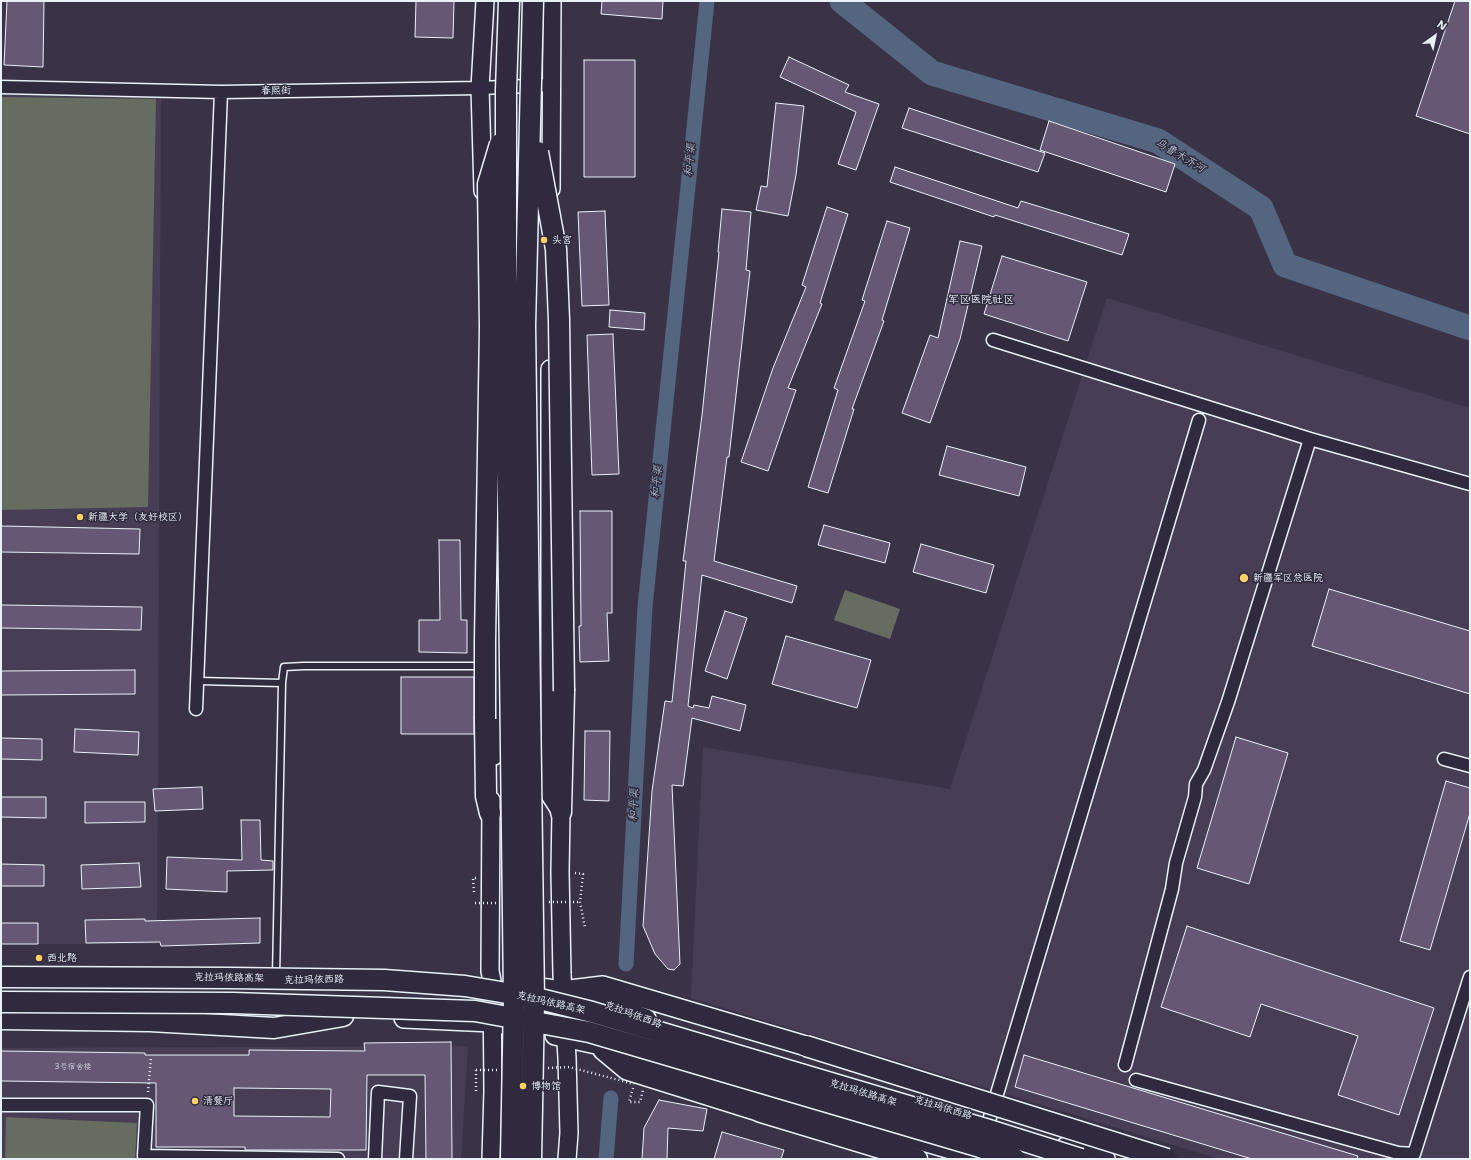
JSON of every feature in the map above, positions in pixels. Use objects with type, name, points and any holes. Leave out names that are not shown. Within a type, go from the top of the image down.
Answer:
[{"type":"highway","points":[[509,1],[506,123],[506,334],[514,998],[511,1159]]},
{"type":"highway","points":[[531,1159],[534,1001],[525,325],[533,1]]},
{"type":"highway","points":[[530,111],[556,249],[559,320],[564,691],[561,812]]},
{"type":"highway","points":[[490,813],[486,796],[485,718],[490,327],[488,184],[506,123]]},
{"type":"highway","name":"克拉玛依路高架","points":[[1,977],[384,980],[465,986],[536,998],[592,1012],[1081,1159]]},
{"type":"highway","name":"克拉玛依路高架","points":[[1,1002],[233,1002],[475,1011],[589,1032],[1015,1159]]},
{"type":"highway","points":[[1,1019],[150,1021],[274,1028],[343,1016]]},
{"type":"highway","points":[[806,1046],[1168,1159]]},
{"type":"highway","points":[[761,1112],[917,1159]]},
{"type":"main road","points":[[485,1],[480,88],[499,666],[490,813],[490,971],[492,981],[493,1091],[491,1159]]},
{"type":"main road","points":[[552,1],[549,601],[550,795],[561,812],[560,872],[562,991],[569,1133],[567,1159]]},
{"type":"main road","name":"克拉玛依西路","points":[[1,977],[216,981],[435,978],[492,981],[562,991],[582,996],[686,1033],[910,1098],[1105,1159]]},
{"type":"main road","points":[[562,991],[603,986],[806,1046]]},
{"type":"main road","points":[[1,1006],[492,1022],[596,1044],[635,1057],[982,1158]]},
{"type":"main road","points":[[596,1044],[627,1070],[761,1112]]},
{"type":"street","name":"春熙街","points":[[1,87],[221,92],[480,88],[551,85]]},
{"type":"street","points":[[196,709],[221,92]]},
{"type":"street","points":[[993,340],[1310,438],[1470,484]]},
{"type":"street","points":[[982,1158],[988,1122],[1199,420]]},
{"type":"street","points":[[1125,1065],[1172,889],[1176,863],[1195,797],[1196,784],[1204,770],[1228,702],[1310,438]]},
{"type":"street","points":[[1444,759],[1470,766]]},
{"type":"street","points":[[1136,1080],[1398,1153],[1414,1154],[1470,977]]},
{"type":"street","points":[[375,1159],[378,1092],[410,1096],[406,1159]]},
{"type":"street","points":[[1,1105],[147,1105],[144,1156],[338,1159]]},
{"type":"lane","points":[[276,980],[282,683],[284,667],[499,666]]},
{"type":"lane","points":[[198,681],[282,683]]},
{"type":"path","points":[[584,874],[580,902],[585,928]]},
{"type":"path","points":[[147,1105],[151,1058]]},
{"type":"path","points":[[546,1068],[569,1067],[634,1084],[629,1102]]},
{"type":"path","points":[[476,1100],[476,1070],[499,1070]]},
{"type":"shaded area","name":"新疆大学（友好校区）","points":[[1,90],[161,90],[157,944],[1,944]]},
{"type":"shaded area","name":"新疆军区总医院","points":[[1107,298],[1470,408],[1470,1159],[1219,1159],[691,998],[703,747],[950,789]]},
{"type":"shaded area","points":[[468,1046],[461,1159],[1,1159],[1,1048]]},
{"type":"green space","points":[[1,97],[156,99],[148,507],[1,510]]},
{"type":"green space","points":[[845,590],[900,609],[890,639],[834,620]]},
{"type":"green space","points":[[6,1117],[137,1123],[135,1159],[5,1159]]},
{"type":"building","points":[[7,1],[44,1],[43,67],[4,65]]},
{"type":"building","points":[[416,1],[454,1],[453,38],[415,37]]},
{"type":"building","points":[[602,1],[663,1],[662,19],[601,14]]},
{"type":"building","points":[[1455,1],[1470,1],[1470,134],[1416,116]]},
{"type":"building","points":[[789,57],[849,85],[845,92],[879,104],[856,170],[838,164],[856,112],[780,77]]},
{"type":"building","points":[[584,60],[635,60],[635,177],[584,177]]},
{"type":"building","points":[[776,103],[804,106],[796,175],[788,216],[756,210],[761,186],[767,187]]},
{"type":"building","points":[[909,108],[1045,153],[1038,172],[902,128]]},
{"type":"building","points":[[1049,121],[1175,164],[1166,192],[1040,150]]},
{"type":"building","points":[[895,167],[1018,208],[1021,201],[1129,234],[1122,255],[995,215],[994,217],[890,182]]},
{"type":"building","points":[[827,207],[848,214],[820,303],[822,304],[788,388],[796,390],[768,471],[741,462],[773,368],[806,287],[802,285]]},
{"type":"building","points":[[722,209],[751,212],[746,270],[750,271],[729,457],[727,457],[714,561],[797,586],[792,603],[702,575],[688,706],[693,708],[694,705],[709,708],[712,696],[746,705],[740,731],[692,718],[683,786],[672,785],[680,964],[674,970],[668,969],[655,954],[643,926],[652,791],[665,701],[672,702],[686,561],[683,561],[702,415]]},
{"type":"building","points":[[605,211],[609,305],[582,306],[578,212]]},
{"type":"building","points":[[887,221],[910,228],[882,320],[884,321],[852,409],[854,409],[828,493],[808,487],[838,390],[834,388],[865,301],[862,300]]},
{"type":"building","points":[[960,241],[982,246],[960,339],[930,423],[902,413],[930,335],[938,338]]},
{"type":"building","points":[[1002,256],[1087,282],[1068,341],[984,314]]},
{"type":"building","points":[[610,310],[645,313],[644,330],[609,327]]},
{"type":"building","points":[[613,334],[619,474],[592,475],[587,335]]},
{"type":"building","points":[[947,446],[1026,467],[1019,496],[939,475]]},
{"type":"building","points":[[580,511],[612,511],[612,613],[607,613],[609,661],[580,662]]},
{"type":"building","points":[[824,525],[890,543],[885,563],[818,545]]},
{"type":"building","points":[[1,526],[140,529],[139,554],[1,552]]},
{"type":"building","points":[[439,540],[460,540],[461,620],[467,620],[467,653],[419,652],[419,620],[440,620]]},
{"type":"building","points":[[921,544],[994,565],[986,593],[913,572]]},
{"type":"building","points":[[1329,589],[1470,631],[1470,694],[1312,646]]},
{"type":"building","points":[[1,605],[142,607],[141,630],[1,628]]},
{"type":"building","points":[[725,611],[747,618],[727,679],[705,671]]},
{"type":"building","points":[[786,636],[871,660],[857,708],[772,684]]},
{"type":"building","points":[[135,670],[135,694],[1,695],[1,671]]},
{"type":"building","points":[[401,677],[474,677],[474,734],[401,734]]},
{"type":"building","points":[[75,729],[139,732],[138,755],[74,752]]},
{"type":"building","points":[[585,731],[610,731],[609,801],[584,800]]},
{"type":"building","points":[[1236,737],[1288,753],[1249,884],[1197,868]]},
{"type":"building","points":[[1,738],[42,739],[42,760],[1,759]]},
{"type":"building","points":[[1446,781],[1470,788],[1470,813],[1430,950],[1400,941]]},
{"type":"building","points":[[202,787],[203,809],[155,811],[153,789]]},
{"type":"building","points":[[1,797],[46,797],[46,818],[1,817]]},
{"type":"building","points":[[85,802],[145,802],[145,822],[85,823]]},
{"type":"building","points":[[241,820],[260,820],[261,860],[273,861],[273,870],[227,871],[227,892],[166,889],[167,857],[242,860]]},
{"type":"building","points":[[139,863],[141,887],[82,889],[81,865]]},
{"type":"building","points":[[1,864],[44,865],[44,886],[1,886]]},
{"type":"building","points":[[260,918],[260,943],[161,946],[160,942],[86,943],[85,920],[145,919],[145,921]]},
{"type":"building","points":[[1,923],[38,923],[38,944],[1,944]]},
{"type":"building","points":[[1187,926],[1434,1008],[1399,1115],[1338,1095],[1358,1036],[1261,1004],[1250,1037],[1161,1007]]},
{"type":"building","points":[[451,1042],[452,1159],[426,1159],[425,1075],[367,1075],[366,1150],[245,1150],[245,1147],[156,1147],[156,1083],[1,1081],[1,1051],[145,1053],[145,1055],[249,1055],[249,1050],[365,1051],[364,1043]],"holes":[[[234,1088],[331,1089],[330,1117],[234,1116]]]},
{"type":"building","points":[[1024,1055],[1358,1156],[1357,1159],[1252,1159],[1015,1087]]},
{"type":"building","points":[[659,1100],[707,1109],[703,1131],[668,1128],[667,1159],[642,1159],[644,1128]]},
{"type":"building","points":[[722,1132],[784,1150],[781,1159],[714,1159]]},
{"type":"waterway","name":"和平渠","points":[[626,964],[645,607],[707,1]]},
{"type":"waterway","name":"乌鲁木齐河","points":[[842,1],[932,73],[1158,141],[1261,208],[1285,265],[1470,328]]},
{"type":"waterway","points":[[606,1159],[611,1098]]},
{"type":"place","name":"头宫","points":[[544,240]]},
{"type":"place","name":"新疆大学（友好校区）","points":[[80,517]]},
{"type":"place","name":"新疆军区总医院","points":[[1244,578]]},
{"type":"place","name":"西北路","points":[[39,958]]},
{"type":"place","name":"博物馆","points":[[523,1086]]},
{"type":"place","name":"清餐厅","points":[[195,1101]]},
{"type":"district","name":"军区医院社区","points":[[981,300]]}]
